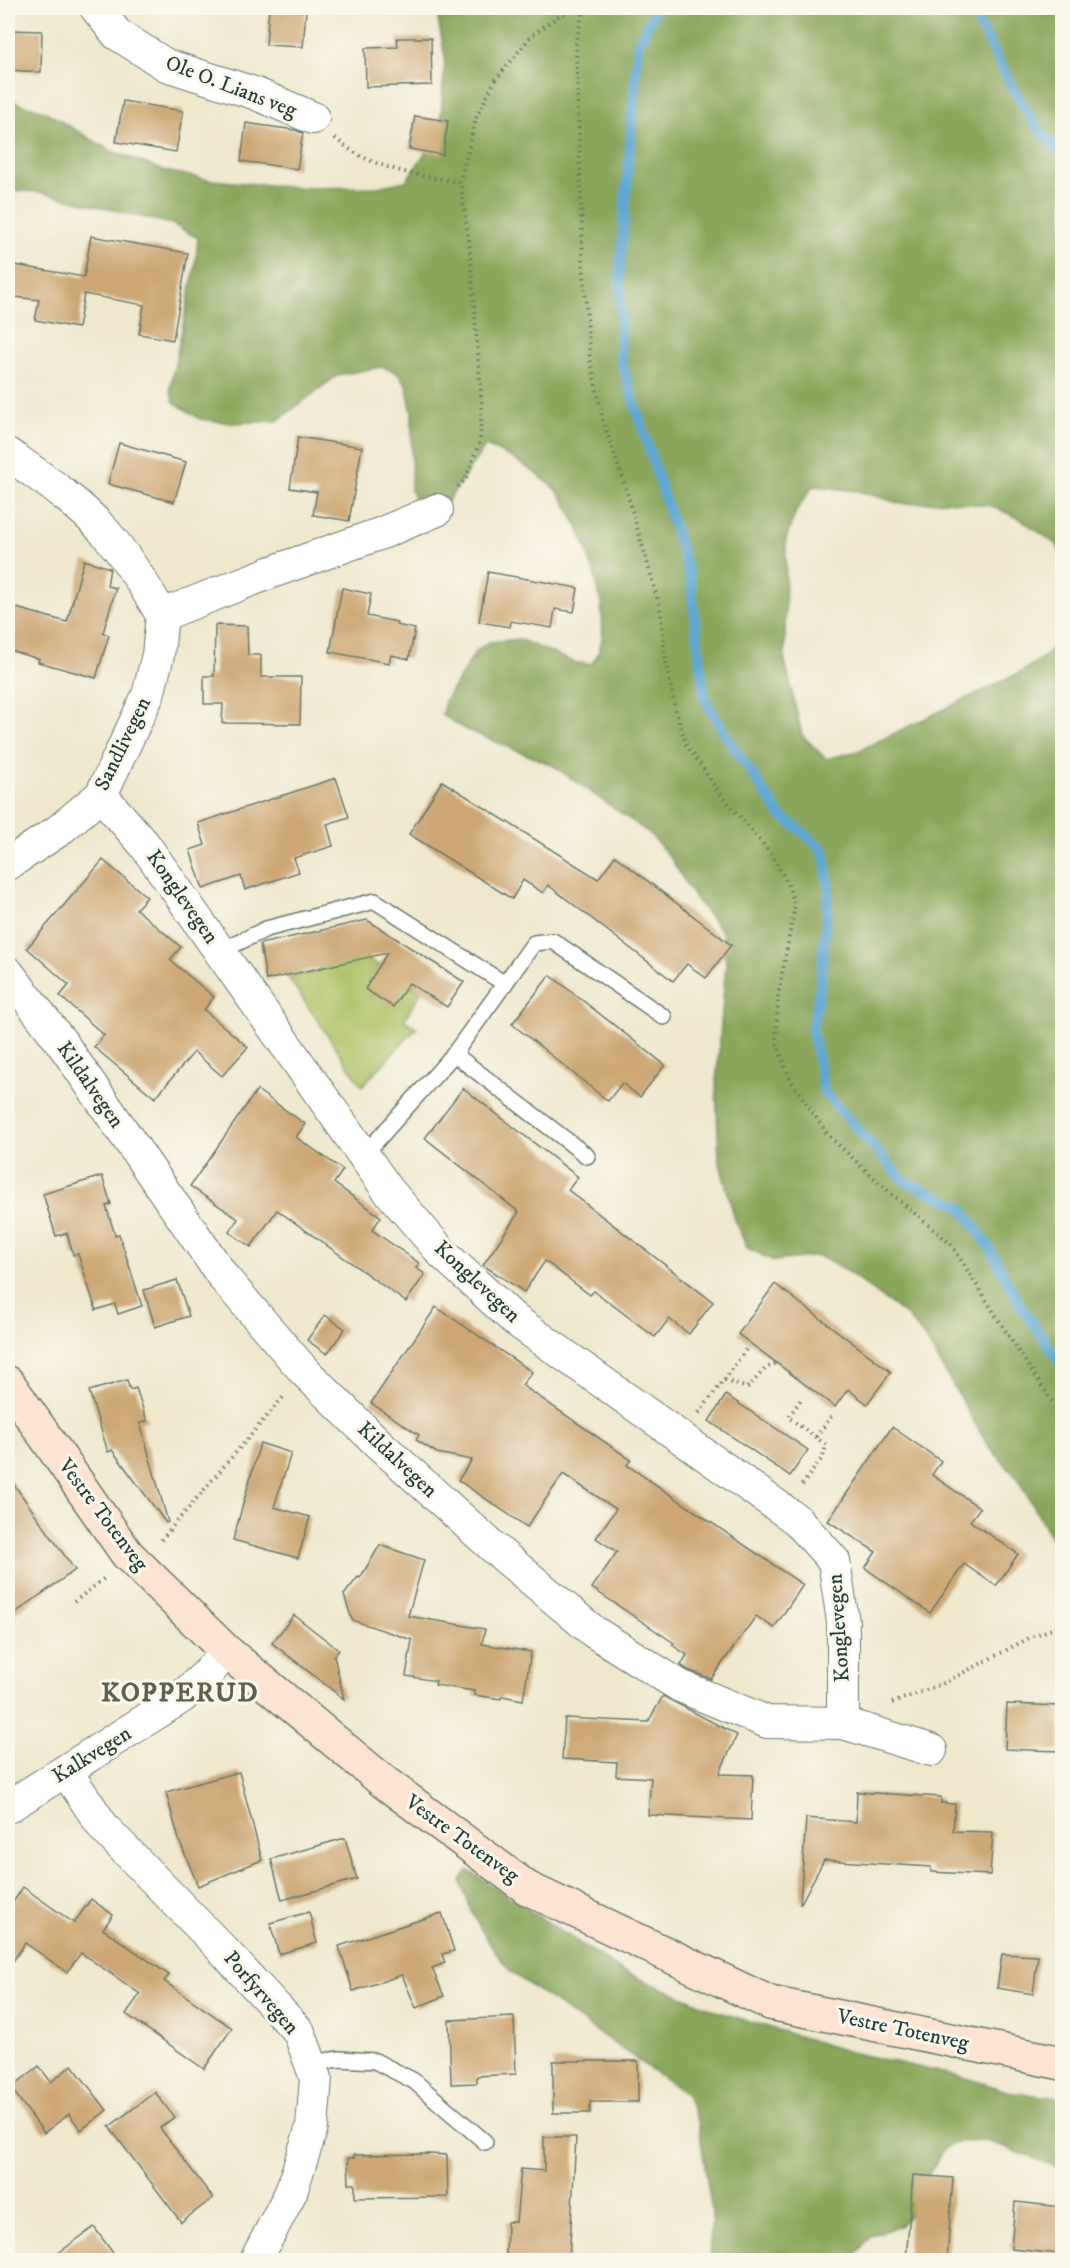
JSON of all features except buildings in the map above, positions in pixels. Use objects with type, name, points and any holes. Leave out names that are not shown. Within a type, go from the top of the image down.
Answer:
[{"type":"main road","name":"Vestre Totenveg","points":[[8,1383],[120,1568],[226,1651],[384,1782],[527,1888],[770,2003],[1062,2063]]},
{"type":"street","name":"Ole O. Lians veg","points":[[96,8],[117,34],[166,65],[254,93],[313,118]]},
{"type":"street","points":[[8,454],[47,481],[104,531],[143,583],[162,615],[269,573],[382,533],[437,510]]},
{"type":"street","name":"Sandlivegen","points":[[8,864],[58,831],[101,795],[148,695],[158,655],[162,615]]},
{"type":"street","name":"Konglevegen","points":[[101,795],[144,844],[388,1190],[443,1254],[515,1320],[797,1520],[834,1561],[843,1622],[843,1723]]},
{"type":"street","name":"Kildalvegen","points":[[8,973],[62,1043],[224,1278],[305,1372],[379,1444],[494,1548],[594,1632],[680,1686],[767,1722],[843,1723],[931,1750]]},
{"type":"street","name":"Kalkvegen","points":[[10,1799],[66,1771],[182,1697],[208,1673],[226,1651]]},
{"type":"street","name":"Porfyrvegen","points":[[66,1771],[104,1828],[221,1947],[299,2032],[316,2078],[312,2127],[291,2192],[256,2260]]},
{"type":"lane","points":[[220,951],[266,929],[375,901],[505,984]]},
{"type":"lane","points":[[364,1155],[454,1054],[534,943],[554,941],[664,1017]]},
{"type":"lane","points":[[454,1054],[587,1156]]},
{"type":"lane","points":[[310,2063],[340,2059],[375,2061],[414,2081],[485,2142]]},
{"type":"path","points":[[437,510],[466,478],[480,441],[482,406],[469,239],[460,182],[476,117],[494,82],[532,35],[576,8]]},
{"type":"path","points":[[584,8],[576,40],[583,262],[590,358],[603,420],[626,489],[660,608],[666,661],[675,708],[686,744],[719,792],[772,855],[787,882],[795,905],[778,996],[776,1041],[790,1079],[828,1135],[887,1190],[951,1244],[1062,1416]]},
{"type":"path","points":[[313,118],[343,145],[381,166],[460,182]]},
{"type":"path","points":[[681,1438],[747,1348]]},
{"type":"path","points":[[724,1380],[747,1388],[766,1368],[777,1363]]},
{"type":"path","points":[[74,1602],[164,1538],[305,1372]]},
{"type":"path","points":[[784,1510],[823,1457],[826,1445],[788,1417],[803,1397]]},
{"type":"path","points":[[816,1437],[834,1413]]},
{"type":"path","points":[[843,1723],[944,1683],[1031,1637],[1062,1625]]},
{"type":"green space","points":[[436,8],[1062,8],[1062,557],[1057,545],[1020,519],[992,506],[947,501],[902,504],[858,491],[813,486],[796,511],[786,539],[785,661],[802,735],[826,759],[858,751],[1021,672],[1046,655],[1062,634],[1062,1557],[1017,1478],[987,1444],[926,1339],[906,1315],[845,1270],[819,1256],[774,1261],[747,1248],[735,1220],[719,1160],[716,1085],[726,964],[723,933],[694,897],[670,857],[649,833],[552,765],[467,730],[442,715],[445,701],[476,651],[489,642],[519,639],[576,663],[591,664],[597,656],[602,637],[602,617],[594,572],[570,510],[561,496],[546,481],[526,467],[485,446],[444,507],[416,504],[411,491],[412,413],[406,384],[396,372],[382,367],[338,375],[277,421],[231,423],[200,419],[174,402],[170,388],[195,267],[198,238],[172,224],[39,192],[8,190],[8,100],[44,111],[109,150],[165,171],[210,180],[302,188],[377,187],[406,181],[440,132],[445,57]]},
{"type":"green space","points":[[360,954],[421,992],[404,1020],[417,1028],[362,1086],[288,977],[316,972],[326,963]]},
{"type":"green space","points":[[468,1870],[622,1971],[719,2012],[850,2052],[970,2079],[1013,2093],[1062,2098],[1062,2169],[987,2141],[957,2142],[944,2149],[929,2174],[919,2203],[900,2226],[872,2235],[851,2260],[709,2260],[712,2213],[698,2121],[685,2093],[511,1972],[495,1952],[475,1918],[461,1881]]},
{"type":"waterway","points":[[656,8],[638,45],[620,270],[621,361],[690,577],[705,699],[726,736],[781,816],[824,851],[829,890],[820,987],[812,1029],[824,1092],[904,1181],[960,1206],[988,1245],[1022,1308],[1062,1365]]},
{"type":"waterway","points":[[969,8],[1033,121],[1062,154]]},
{"type":"district","name":"KOPPERUD","points":[[180,1693]]}]
